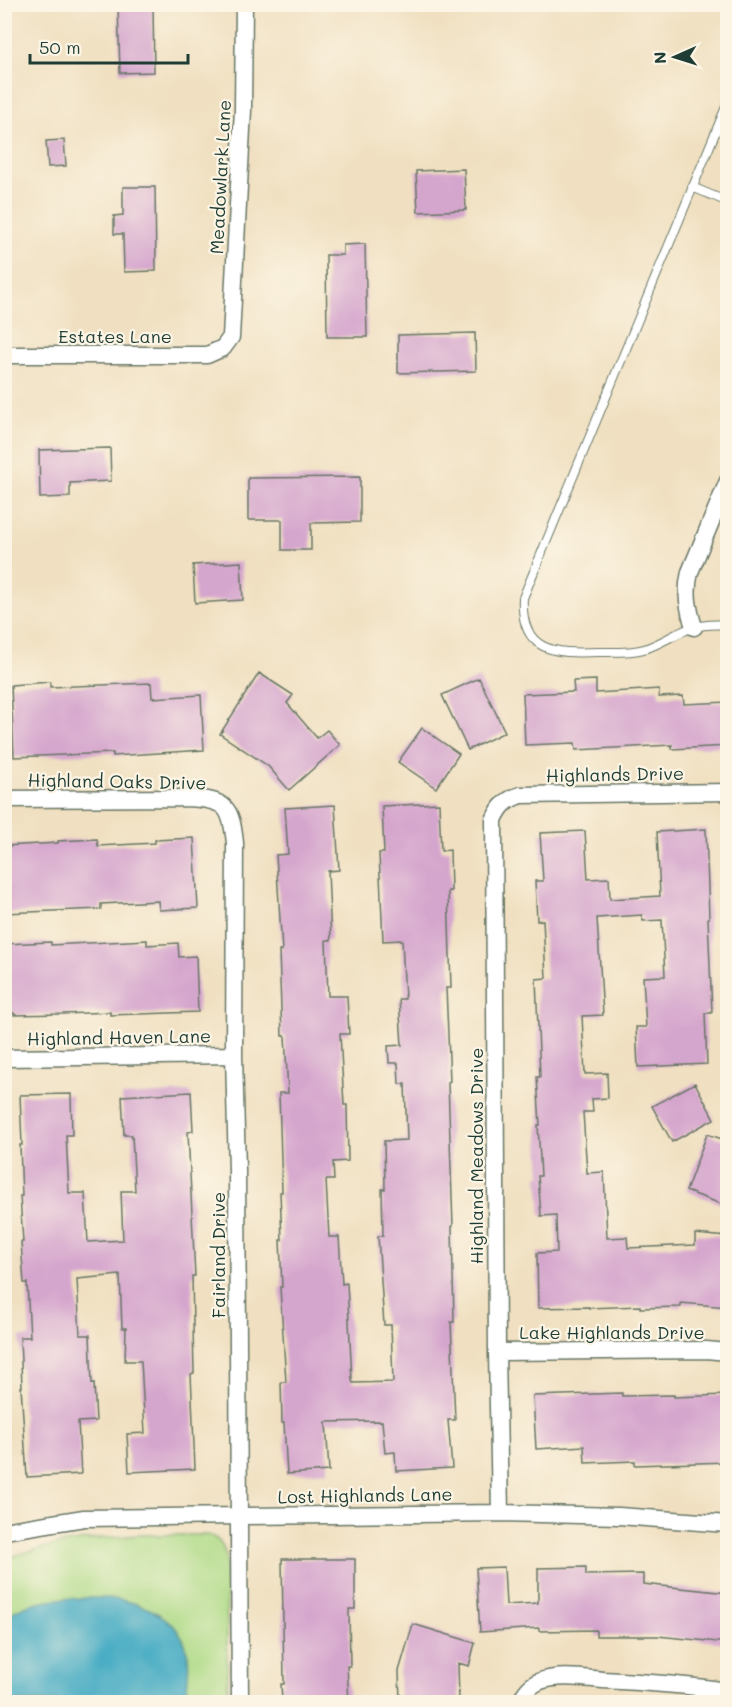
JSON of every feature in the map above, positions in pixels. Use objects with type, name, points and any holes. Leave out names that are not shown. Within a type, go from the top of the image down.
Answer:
[{"type":"street","name":"Meadowlark Lane","points":[[223,348],[231,336],[243,110],[244,4]]},
{"type":"street","name":"Estates Lane","points":[[4,355],[207,355],[223,348]]},
{"type":"street","points":[[694,627],[688,609],[687,583],[728,481]]},
{"type":"street","name":"Highlands Drive","points":[[505,803],[521,795],[539,794],[728,792]]},
{"type":"street","name":"Highland Oaks Drive","points":[[4,799],[189,798],[209,799],[226,808]]},
{"type":"street","name":"Highland Meadows Drive","points":[[500,1513],[494,820],[498,810],[505,803]]},
{"type":"street","name":"Fairland Drive","points":[[226,808],[231,817],[235,843],[234,1055],[237,1170],[240,1702]]},
{"type":"street","name":"Highland Haven Lane","points":[[4,1058],[234,1055]]},
{"type":"street","name":"Lake Highlands Drive","points":[[497,1352],[706,1350],[728,1352]]},
{"type":"street","name":"Lost Highlands Lane","points":[[4,1531],[84,1518],[500,1513],[619,1516],[728,1524]]},
{"type":"street","points":[[522,1702],[530,1686],[554,1678],[662,1683],[728,1691]]},
{"type":"lane","points":[[728,102],[523,598],[522,611],[531,636],[543,647],[564,653],[636,651],[656,645],[694,627],[728,624]]},
{"type":"lane","points":[[692,187],[728,202]]},
{"type":"green space","points":[[141,1535],[208,1535],[218,1540],[222,1546],[226,1557],[228,1702],[5,1702],[4,1559],[72,1542]]},
{"type":"water","points":[[109,1598],[146,1608],[169,1621],[178,1631],[184,1642],[189,1661],[184,1702],[5,1702],[5,1618],[28,1605],[54,1599]]},
{"type":"building","points":[[153,4],[154,72],[120,73],[118,5]]},
{"type":"building","points":[[64,140],[66,166],[48,167],[46,141]]},
{"type":"building","points":[[464,169],[466,210],[418,212],[416,171]]},
{"type":"building","points":[[123,187],[155,187],[156,271],[124,272],[123,234],[114,234],[114,216],[123,215]]},
{"type":"building","points":[[365,244],[367,337],[327,337],[326,255],[343,255],[343,245]]},
{"type":"building","points":[[475,333],[476,371],[398,373],[398,335]]},
{"type":"building","points":[[110,448],[111,481],[70,483],[70,497],[40,498],[39,450]]},
{"type":"building","points":[[360,477],[360,522],[311,523],[311,550],[282,550],[282,520],[248,520],[248,478]]},
{"type":"building","points":[[241,562],[243,600],[195,603],[193,565]]},
{"type":"building","points":[[259,673],[293,695],[287,703],[317,738],[327,730],[340,745],[289,790],[268,766],[220,734]]},
{"type":"building","points":[[479,678],[505,732],[468,750],[442,695]]},
{"type":"building","points":[[596,680],[596,693],[659,689],[659,697],[683,696],[684,704],[728,702],[728,746],[672,749],[672,745],[576,750],[575,743],[525,745],[523,694],[574,692],[573,681]]},
{"type":"building","points":[[50,682],[50,687],[151,683],[152,698],[201,695],[204,750],[113,756],[113,753],[14,757],[11,685]]},
{"type":"building","points":[[422,728],[459,754],[436,788],[398,762]]},
{"type":"building","points":[[439,803],[441,851],[450,850],[451,891],[448,891],[451,988],[446,988],[453,1226],[454,1322],[451,1322],[455,1420],[448,1420],[452,1468],[396,1471],[395,1452],[385,1453],[382,1421],[326,1422],[329,1471],[287,1474],[281,1382],[286,1382],[280,1287],[282,1287],[280,1240],[282,1240],[280,1192],[282,1192],[279,1093],[288,1093],[285,1036],[282,1036],[279,951],[282,951],[276,855],[288,854],[285,808],[335,805],[339,870],[328,871],[331,940],[326,940],[328,996],[347,996],[349,1034],[340,1034],[344,1105],[347,1105],[348,1161],[333,1162],[334,1180],[326,1180],[329,1237],[339,1237],[342,1284],[347,1283],[353,1383],[393,1382],[391,1325],[384,1325],[378,1236],[383,1236],[384,1141],[407,1140],[405,1084],[399,1084],[398,1063],[389,1063],[388,1046],[402,1045],[399,999],[405,999],[402,940],[383,941],[379,853],[384,853],[382,806]]},
{"type":"building","points":[[706,829],[712,1013],[705,1013],[707,1064],[638,1067],[636,1027],[646,1027],[643,977],[665,976],[662,920],[643,921],[642,915],[597,918],[603,1015],[582,1016],[585,1074],[607,1073],[608,1098],[592,1099],[593,1112],[583,1112],[587,1173],[604,1172],[607,1238],[627,1237],[628,1248],[695,1245],[695,1234],[728,1237],[728,1307],[681,1303],[681,1307],[538,1308],[537,1253],[557,1252],[556,1215],[541,1216],[538,1176],[541,1176],[537,1077],[540,1077],[536,979],[546,978],[543,920],[537,921],[535,881],[543,881],[540,833],[585,831],[588,879],[609,878],[610,899],[660,896],[657,832]]},
{"type":"building","points":[[194,838],[198,908],[159,910],[158,901],[101,904],[101,909],[4,913],[4,846],[97,839],[98,846]]},
{"type":"building","points":[[147,940],[147,945],[178,943],[179,957],[196,956],[198,1012],[110,1015],[110,1012],[4,1014],[4,944],[51,942],[51,945]]},
{"type":"building","points":[[695,1083],[714,1119],[672,1142],[652,1106]]},
{"type":"building","points":[[191,1092],[193,1131],[188,1132],[195,1276],[192,1276],[194,1373],[191,1374],[195,1469],[129,1472],[127,1434],[145,1433],[141,1361],[125,1361],[126,1328],[122,1328],[120,1275],[77,1279],[80,1335],[90,1335],[96,1421],[78,1422],[81,1474],[27,1477],[20,1337],[30,1337],[27,1283],[24,1283],[21,1242],[23,1242],[20,1196],[22,1196],[20,1145],[22,1145],[20,1095],[71,1094],[72,1135],[66,1135],[69,1193],[85,1193],[88,1242],[123,1240],[121,1191],[135,1191],[132,1135],[124,1135],[122,1096]]},
{"type":"building","points":[[707,1134],[728,1141],[728,1196],[724,1205],[686,1191]]},
{"type":"building","points":[[622,1393],[622,1396],[674,1395],[674,1397],[726,1395],[728,1462],[635,1465],[635,1461],[585,1463],[584,1446],[536,1449],[533,1396]]},
{"type":"building","points":[[282,1559],[355,1559],[355,1609],[349,1609],[350,1666],[347,1666],[349,1702],[282,1702],[281,1684],[284,1684]]},
{"type":"building","points":[[504,1567],[506,1605],[538,1603],[538,1568],[586,1567],[586,1575],[643,1574],[643,1584],[728,1593],[728,1643],[657,1636],[596,1636],[596,1630],[539,1631],[539,1628],[480,1632],[476,1568]]},
{"type":"building","points":[[413,1624],[475,1643],[469,1666],[458,1663],[459,1702],[400,1702],[399,1671]]}]
